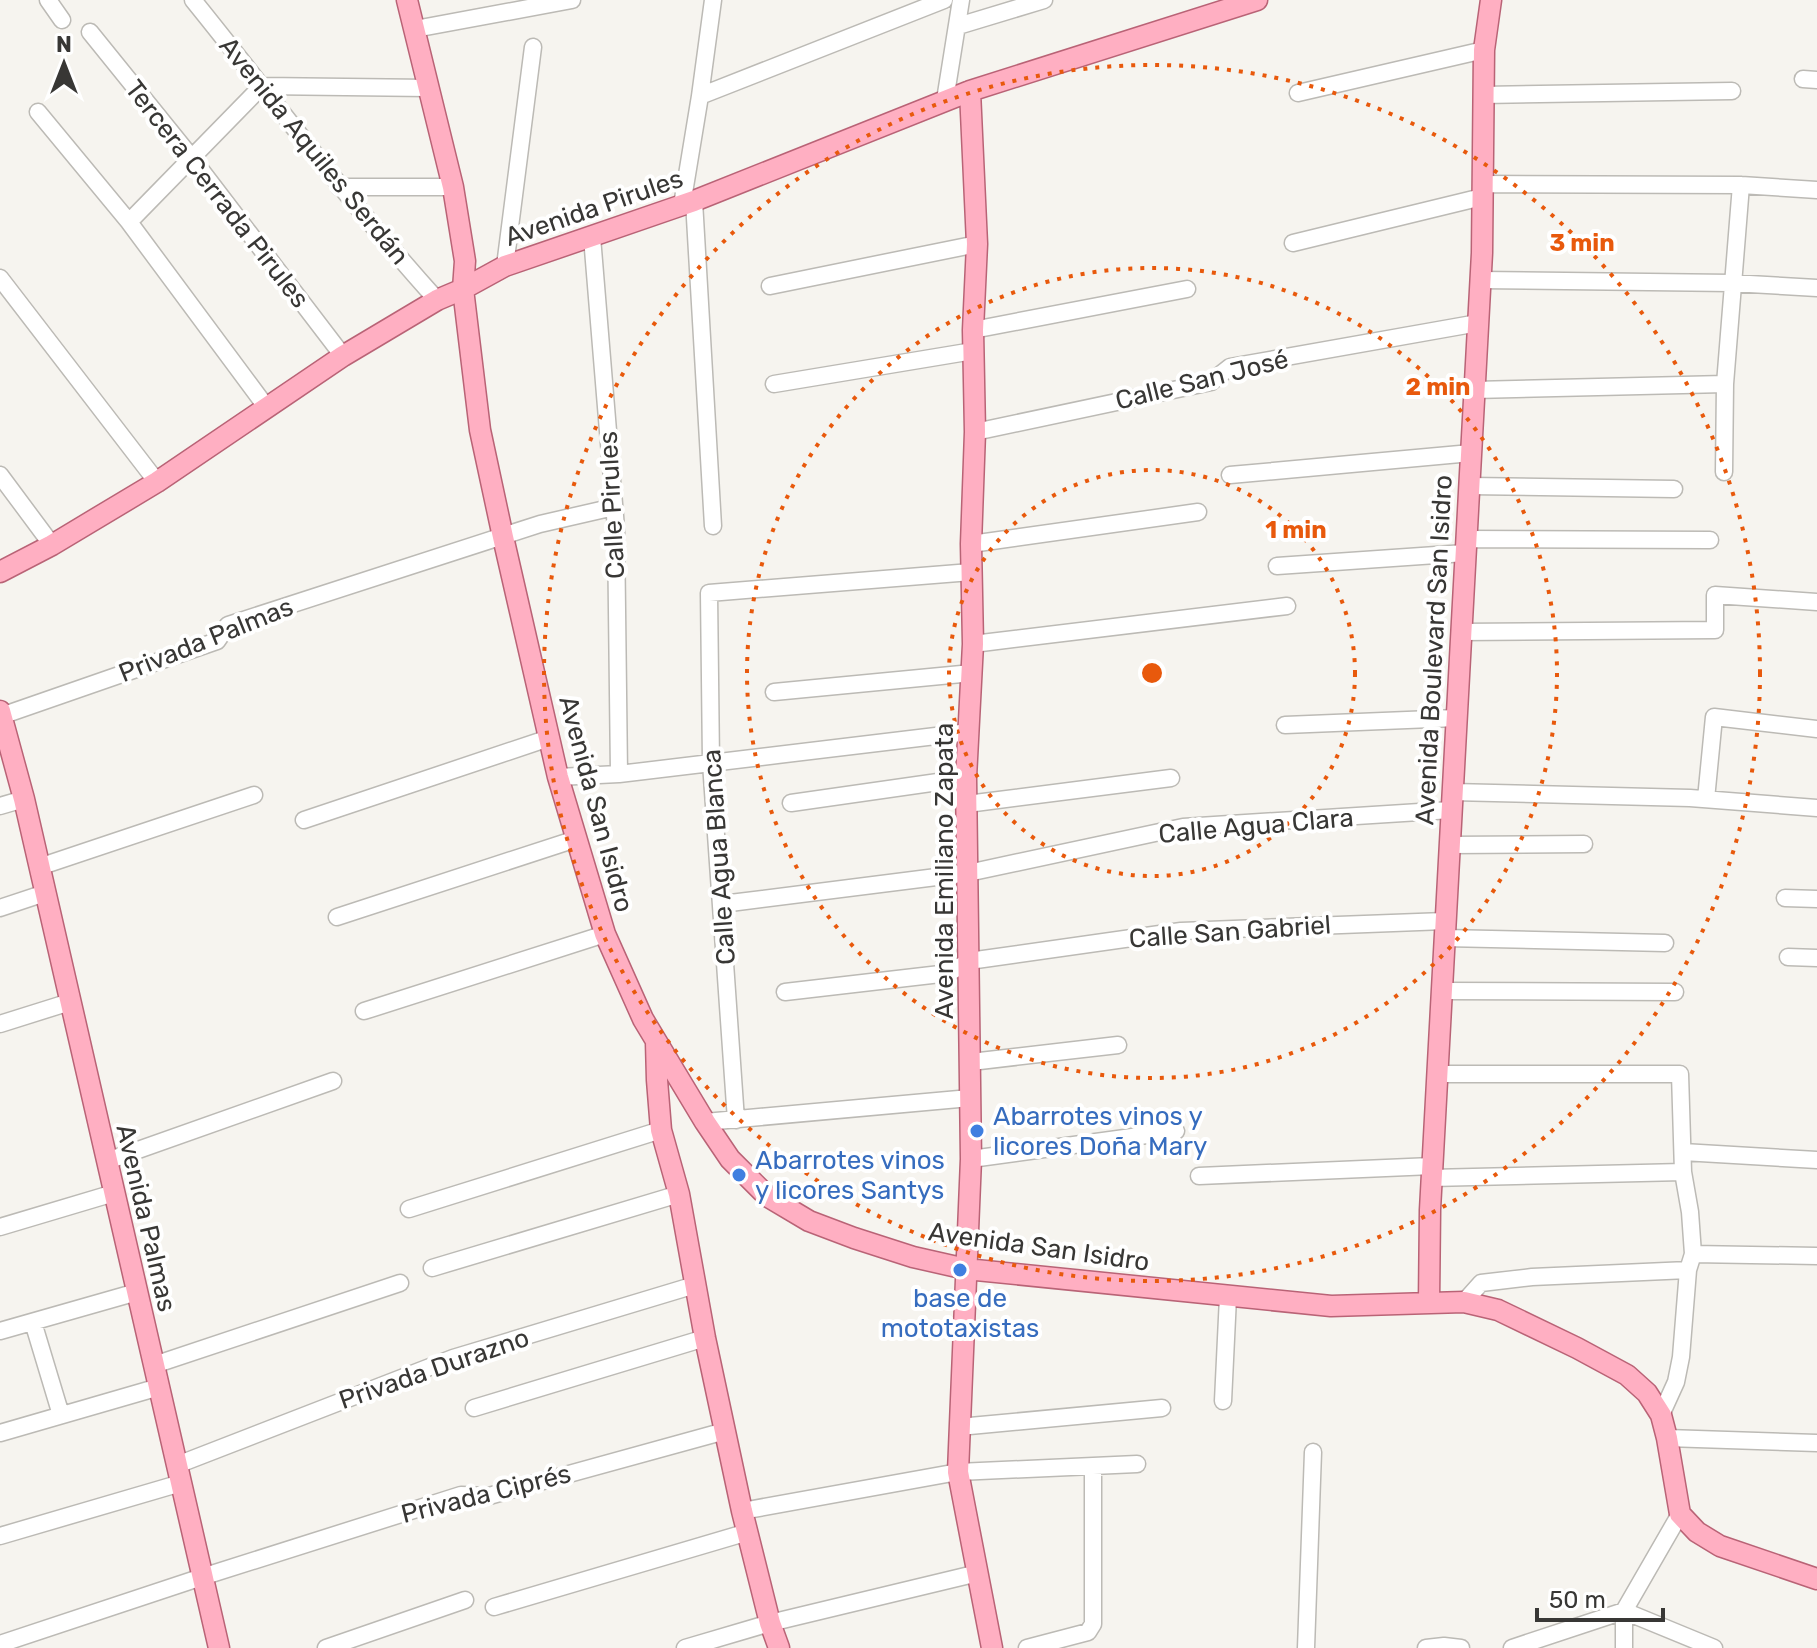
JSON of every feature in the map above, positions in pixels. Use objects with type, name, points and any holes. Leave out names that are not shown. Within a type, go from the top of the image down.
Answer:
[{"type":"main road","name":"Avenida San Isidro","points":[[407,0],[453,187],[465,261],[463,289],[480,430],[558,777],[605,934],[643,1019],[730,1159],[767,1196],[809,1221],[913,1257],[966,1269],[1331,1306],[1464,1302],[1498,1310],[1627,1375],[1647,1393],[1661,1415],[1680,1514]]},
{"type":"main road","name":"Avenida Pirules","points":[[0,572],[52,545],[157,482],[343,356],[437,300],[505,266],[688,203],[970,91],[1257,0]]},
{"type":"main road","name":"Avenida Boulevard San Isidro","points":[[1429,1302],[1444,930],[1480,280],[1484,50],[1491,0]]},
{"type":"main road","name":"Avenida Emiliano Zapata","points":[[970,91],[977,244],[973,330],[973,644],[966,778],[971,1159],[958,1472],[992,1648]]},
{"type":"main road","name":"Avenida Palmas","points":[[1,714],[24,799],[219,1648]]},
{"type":"main road","points":[[656,1042],[661,1130],[679,1194],[705,1338],[742,1511],[779,1648]]},
{"type":"main road","points":[[1680,1514],[1697,1532],[1720,1546],[1817,1579]]},
{"type":"street","points":[[48,0],[62,20]]},
{"type":"street","name":"Avenida Aquiles Serdán","points":[[193,0],[339,187],[437,300]]},
{"type":"street","points":[[415,29],[572,0]]},
{"type":"street","points":[[713,0],[688,203],[713,526]]},
{"type":"street","points":[[700,96],[944,0]]},
{"type":"street","points":[[945,100],[961,0]]},
{"type":"street","points":[[958,26],[1044,0]]},
{"type":"street","name":"Tercera Cerrada Pirules","points":[[90,32],[191,157],[343,356]]},
{"type":"street","points":[[505,266],[533,47]]},
{"type":"street","points":[[1298,93],[1484,50]]},
{"type":"street","points":[[129,222],[262,86],[429,88]]},
{"type":"street","points":[[1483,95],[1732,91]]},
{"type":"street","points":[[38,112],[129,222],[267,408]]},
{"type":"street","points":[[1724,472],[1725,384],[1741,185]]},
{"type":"street","points":[[1293,243],[1482,190],[1741,185],[1817,190]]},
{"type":"street","points":[[339,187],[453,187]]},
{"type":"street","name":"Calle Pirules","points":[[592,237],[614,507],[619,774]]},
{"type":"street","points":[[770,286],[977,244]]},
{"type":"street","points":[[0,278],[157,482]]},
{"type":"street","points":[[1480,280],[1732,283],[1817,288]]},
{"type":"street","points":[[973,330],[1187,289]]},
{"type":"street","name":"Calle San José","points":[[975,432],[1211,382],[1230,367],[1478,323]]},
{"type":"street","points":[[774,384],[973,351]]},
{"type":"street","points":[[1474,390],[1725,384]]},
{"type":"street","points":[[1230,475],[1471,453]]},
{"type":"street","points":[[0,475],[52,545]]},
{"type":"street","points":[[1469,486],[1674,489]]},
{"type":"street","name":"Privada Palmas","points":[[1,714],[217,641],[228,625],[563,518],[614,507]]},
{"type":"street","points":[[971,544],[1198,512]]},
{"type":"street","points":[[1277,566],[1466,546],[1710,540]]},
{"type":"street","name":"Calle Agua Blanca","points":[[736,1120],[711,763],[709,593],[971,572]]},
{"type":"street","points":[[1460,632],[1715,630],[1715,595],[1817,602]]},
{"type":"street","points":[[973,644],[1287,606]]},
{"type":"street","points":[[774,692],[972,673]]},
{"type":"street","points":[[1706,799],[1714,717],[1817,729]]},
{"type":"street","points":[[1285,725],[1456,718]]},
{"type":"street","points":[[558,777],[619,774],[969,732]]},
{"type":"street","points":[[304,820],[549,738]]},
{"type":"street","points":[[791,803],[966,778]]},
{"type":"street","points":[[967,804],[1171,778]]},
{"type":"street","points":[[39,867],[254,795]]},
{"type":"street","points":[[0,806],[24,799]]},
{"type":"street","name":"Calle Agua Clara","points":[[722,904],[968,873],[1183,827],[1452,801],[1706,799],[1817,808]]},
{"type":"street","points":[[337,917],[576,839]]},
{"type":"street","points":[[1449,845],[1584,844]]},
{"type":"street","points":[[0,908],[45,893]]},
{"type":"street","points":[[1785,898],[1817,899]]},
{"type":"street","name":"Calle San Gabriel","points":[[785,992],[949,973],[969,961],[1181,931],[1444,930],[1665,943]]},
{"type":"street","points":[[364,1011],[605,934]]},
{"type":"street","points":[[1788,957],[1817,958]]},
{"type":"street","points":[[1441,991],[1675,992]]},
{"type":"street","points":[[0,1024],[70,1002]]},
{"type":"street","points":[[971,1062],[1118,1045]]},
{"type":"street","points":[[1437,1074],[1680,1074],[1683,1172],[1690,1212],[1691,1262],[1679,1369],[1661,1415]]},
{"type":"street","points":[[107,1161],[333,1081]]},
{"type":"street","points":[[705,1122],[970,1098]]},
{"type":"street","points":[[409,1209],[661,1130]]},
{"type":"street","points":[[971,1159],[1176,1131]]},
{"type":"street","points":[[1683,1152],[1817,1160]]},
{"type":"street","points":[[1199,1176],[1683,1172]]},
{"type":"street","points":[[0,1227],[114,1193]]},
{"type":"street","points":[[432,1268],[679,1194]]},
{"type":"street","points":[[1464,1302],[1481,1283],[1691,1262],[1817,1256]]},
{"type":"street","points":[[154,1365],[400,1283]]},
{"type":"street","name":"Privada Durazno","points":[[0,1536],[179,1474],[453,1358],[695,1285]]},
{"type":"street","points":[[0,1331],[137,1292]]},
{"type":"street","points":[[1223,1401],[1228,1297]]},
{"type":"street","points":[[33,1322],[61,1415]]},
{"type":"street","points":[[474,1408],[705,1338]]},
{"type":"street","points":[[0,1433],[159,1387]]},
{"type":"street","points":[[959,1427],[1162,1408]]},
{"type":"street","name":"Privada Ciprés","points":[[0,1644],[461,1495],[489,1496],[725,1431]]},
{"type":"street","points":[[1667,1438],[1817,1443]]},
{"type":"street","points":[[1306,1648],[1313,1452]]},
{"type":"street","points":[[742,1511],[958,1472],[1137,1464]]},
{"type":"street","points":[[1027,1648],[1088,1632],[1093,1624],[1093,1466]]},
{"type":"street","points":[[1624,1648],[1624,1611],[1680,1514]]},
{"type":"street","points":[[494,1607],[748,1532]]},
{"type":"street","points":[[685,1648],[770,1623],[978,1573]]},
{"type":"street","points":[[326,1648],[465,1600]]},
{"type":"street","points":[[1522,1646],[1624,1611],[1714,1648]]},
{"type":"street","points":[[1426,1648],[1461,1648]]},
{"type":"place","name":"Abarrotes vinos y licores Doña Mary","points":[[977,1131]]},
{"type":"place","name":"Abarrotes vinos y licores Santys","points":[[739,1175]]},
{"type":"place","name":"base de mototaxistas","points":[[960,1270]]}]
